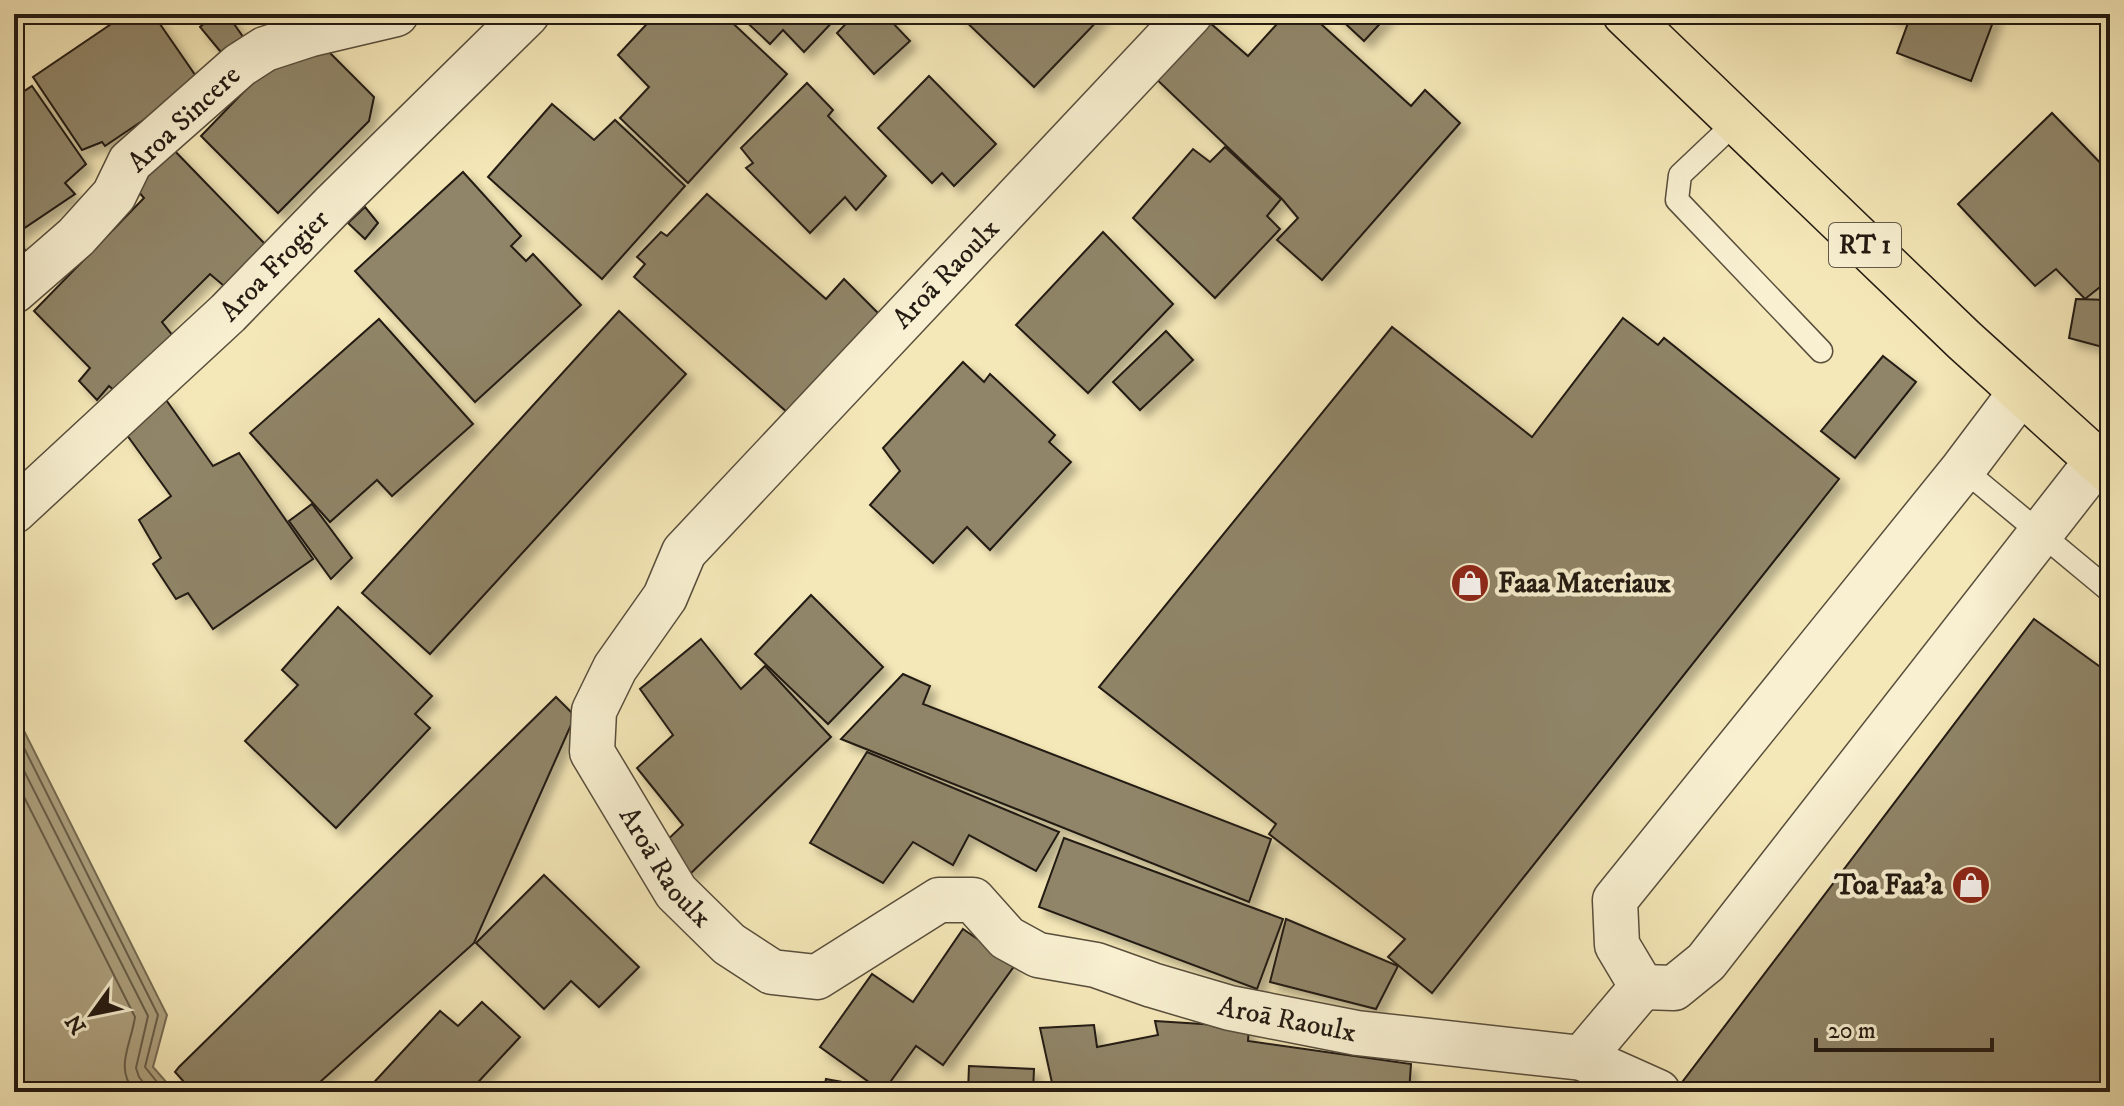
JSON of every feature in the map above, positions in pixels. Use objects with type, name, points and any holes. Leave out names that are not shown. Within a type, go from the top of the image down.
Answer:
[{"type":"main road","name":"RT 1","points":[[1625,14],[2021,392],[2104,467]]},
{"type":"street","name":"Aroa Sincere","points":[[14,291],[76,237],[114,195],[130,162],[240,65],[265,49],[295,39],[396,14]]},
{"type":"street","name":"Aroa Frogier","points":[[14,511],[228,313],[527,14]]},
{"type":"street","name":"Aroā Raoulx","points":[[1190,14],[684,552],[665,597],[615,668],[594,711],[592,752],[619,802],[676,892],[729,944],[772,972],[817,977],[939,900],[973,900],[1007,938],[1038,955],[1096,965],[1230,1008],[1357,1033],[1582,1058],[1658,1092]]},
{"type":"street","points":[[1642,987],[1617,945],[1615,900],[1963,469],[2021,392]]},
{"type":"street","points":[[1642,987],[1674,988],[1706,962],[2039,534],[2104,467]]},
{"type":"street","points":[[1582,1058],[1642,987]]},
{"type":"lane","points":[[1737,121],[1680,175],[1677,200],[1821,351]]},
{"type":"lane","points":[[1963,469],[2110,591]]},
{"type":"water","points":[[14,711],[167,1015],[153,1067],[175,1092],[14,1092]]},
{"type":"building","points":[[126,14],[153,14],[200,82],[105,146],[102,142],[82,150],[33,77]]},
{"type":"building","points":[[216,14],[227,14],[246,41],[225,57],[200,27]]},
{"type":"building","points":[[656,14],[723,14],[787,74],[688,183],[620,118],[649,87],[618,55]]},
{"type":"building","points":[[738,14],[840,14],[804,52],[783,30],[770,44]]},
{"type":"building","points":[[855,14],[891,14],[888,18],[910,41],[874,74],[837,33]]},
{"type":"building","points":[[958,14],[1104,14],[1034,87]]},
{"type":"building","points":[[1286,14],[1310,14],[1411,106],[1425,90],[1460,123],[1322,280],[1277,240],[1298,218],[1150,73],[1202,16],[1248,56]]},
{"type":"building","points":[[1335,14],[1389,14],[1364,41]]},
{"type":"building","points":[[1886,14],[1996,14],[1971,81],[1897,53],[1908,23]]},
{"type":"building","points":[[321,44],[374,97],[369,121],[278,213],[201,136],[284,50]]},
{"type":"building","points":[[929,76],[996,144],[954,186],[942,173],[932,183],[878,128]]},
{"type":"building","points":[[807,83],[833,110],[828,116],[886,176],[856,210],[845,197],[810,233],[746,168],[753,163],[741,148]]},
{"type":"building","points":[[32,86],[86,164],[65,183],[75,194],[14,235],[14,98]]},
{"type":"building","points":[[552,104],[594,140],[615,120],[685,186],[602,279],[488,177]]},
{"type":"building","points":[[2052,113],[2110,173],[2110,279],[2085,299],[2056,269],[2035,286],[1958,204]]},
{"type":"building","points":[[169,145],[265,244],[224,286],[210,274],[162,322],[173,336],[117,393],[109,386],[97,400],[79,381],[90,368],[34,311],[144,198],[131,183]]},
{"type":"building","points":[[1225,147],[1281,199],[1267,216],[1280,229],[1215,298],[1133,218],[1193,149],[1210,162]]},
{"type":"building","points":[[463,172],[521,236],[511,246],[526,261],[533,254],[581,305],[475,402],[355,271]]},
{"type":"building","points":[[707,194],[826,299],[844,279],[879,314],[788,413],[634,277],[645,264],[637,257],[661,232],[667,236]]},
{"type":"building","points":[[365,207],[378,223],[365,239],[348,223]]},
{"type":"building","points":[[1103,232],[1173,304],[1088,393],[1016,325]]},
{"type":"building","points":[[17,238],[29,256],[14,267],[14,240]]},
{"type":"building","points":[[2076,299],[2110,300],[2110,349],[2069,338]]},
{"type":"building","points":[[619,311],[686,374],[430,654],[362,593]]},
{"type":"building","name":"Faaa Materiaux","points":[[1623,318],[1658,345],[1664,338],[1839,479],[1432,993],[1388,957],[1405,939],[1269,834],[1276,824],[1099,687],[1392,327],[1532,437]]},
{"type":"building","points":[[379,319],[473,424],[392,496],[377,480],[330,522],[250,433]]},
{"type":"building","points":[[1166,331],[1193,360],[1140,410],[1113,382]]},
{"type":"building","points":[[1883,356],[1916,382],[1855,458],[1821,431]]},
{"type":"building","points":[[963,362],[984,382],[990,374],[1055,435],[1049,442],[1071,462],[990,550],[967,527],[933,563],[870,505],[900,471],[883,448]]},
{"type":"building","points":[[164,397],[213,466],[239,453],[313,559],[213,629],[188,593],[176,599],[153,564],[161,558],[139,520],[171,496],[124,431]]},
{"type":"building","points":[[312,504],[352,558],[331,579],[289,521]]},
{"type":"building","points":[[811,595],[883,667],[828,724],[755,654]]},
{"type":"building","points":[[338,607],[432,696],[415,714],[430,728],[336,828],[245,741],[298,685],[282,670]]},
{"type":"building","name":"Toa Faa'a","points":[[2034,619],[2110,674],[2110,1092],[1702,1092],[1680,1085]]},
{"type":"building","points":[[701,639],[741,689],[765,666],[831,737],[689,875],[661,846],[683,825],[637,768],[673,735],[640,689]]},
{"type":"building","points":[[903,674],[930,686],[923,704],[1271,839],[1249,902],[841,739]]},
{"type":"building","points":[[556,697],[575,716],[474,943],[309,1092],[193,1092],[175,1072],[179,1067]]},
{"type":"building","points":[[867,752],[1059,832],[1036,871],[969,835],[953,865],[913,842],[883,883],[810,843]]},
{"type":"building","points":[[1064,838],[1283,919],[1257,989],[1039,907]]},
{"type":"building","points":[[544,875],[639,967],[599,1007],[571,981],[544,1009],[476,943]]},
{"type":"building","points":[[1286,919],[1398,966],[1376,1009],[1270,982]]},
{"type":"building","points":[[963,929],[1015,965],[943,1065],[916,1046],[883,1092],[820,1047],[872,974],[913,1002]]},
{"type":"building","points":[[482,1002],[520,1037],[469,1092],[365,1092],[440,1011],[458,1026]]},
{"type":"building","points":[[1155,1021],[1249,1027],[1248,1041],[1411,1064],[1409,1092],[1054,1092],[1040,1028],[1094,1025],[1097,1047],[1158,1035]]},
{"type":"building","points":[[969,1066],[1034,1069],[1033,1092],[968,1092]]},
{"type":"building","points":[[826,1079],[870,1087],[869,1092],[823,1092]]},
{"type":"place","name":"Faaa Materiaux","points":[[1470,583]]},
{"type":"place","name":"Toa Faa'a","points":[[1971,885]]}]
